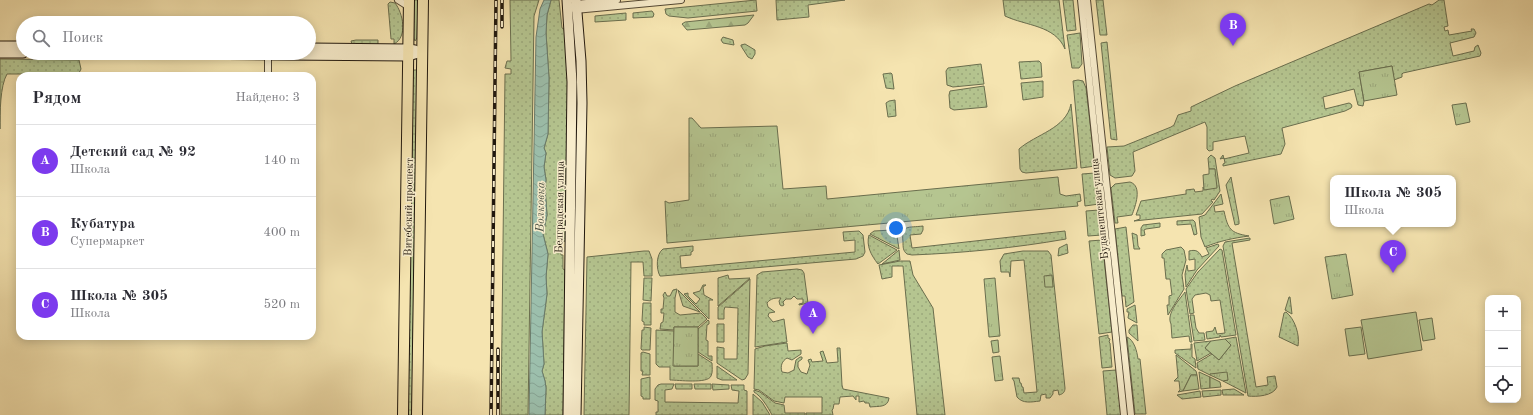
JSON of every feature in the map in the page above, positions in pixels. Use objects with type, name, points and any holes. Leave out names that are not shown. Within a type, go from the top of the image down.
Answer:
[{"type":"main road","name":"Витебский проспект","points":[[417,415],[423,0]]},
{"type":"main road","name":"Витебский проспект","points":[[403,415],[409,4]]},
{"type":"street","name":"Витебский проспект","points":[[398,0],[409,4]]},
{"type":"street","points":[[576,5],[617,0]]},
{"type":"street","points":[[567,4],[576,5],[681,0]]},
{"type":"street","name":"Будапештская улица","points":[[1081,0],[1124,415]]},
{"type":"street","name":"Будапештская улица","points":[[1087,0],[1131,415]]},
{"type":"street","name":"Белградская улица","points":[[567,4],[572,82],[568,415]]},
{"type":"street","name":"Белградская улица","points":[[576,5],[582,78],[582,103],[576,415]]},
{"type":"street","points":[[0,46],[16,46]]},
{"type":"street","points":[[316,48],[408,52]]},
{"type":"street","points":[[316,53],[422,52]]},
{"type":"street","points":[[0,53],[16,53]]},
{"type":"street","points":[[268,60],[268,72]]},
{"type":"green space","points":[[414,0],[418,0],[417,38],[415,41],[414,38]]},
{"type":"green space","points":[[510,0],[539,0],[534,16],[528,415],[501,415],[505,74],[511,74],[511,69],[505,68],[507,61],[511,61]]},
{"type":"green space","points":[[551,0],[559,0],[562,28],[564,29],[565,34],[568,81],[565,241],[563,242],[562,239],[560,239],[560,250],[561,255],[563,255],[563,269],[565,270],[563,415],[545,415],[546,388],[542,371],[544,364],[542,332],[547,294],[546,277],[548,254],[543,234],[547,215],[544,167],[546,153],[544,148],[548,134],[549,78],[546,33],[547,15]]},
{"type":"green space","points":[[756,0],[757,11],[688,18],[669,16],[666,14],[665,9]]},
{"type":"green space","points":[[776,0],[845,0],[808,5],[809,17],[777,20]]},
{"type":"green space","points":[[1003,0],[1059,0],[1065,49],[1054,35],[1047,31],[1005,16]]},
{"type":"green space","points":[[1063,0],[1073,0],[1076,30],[1067,31]]},
{"type":"green space","points":[[1096,0],[1103,0],[1107,35],[1100,35]]},
{"type":"green space","points":[[1439,0],[1444,0],[1448,26],[1444,27],[1445,31],[1448,30],[1449,35],[1472,31],[1471,29],[1474,29],[1476,33],[1474,37],[1450,43],[1453,56],[1474,51],[1475,47],[1478,45],[1481,53],[1480,56],[1403,73],[1402,77],[1394,80],[1392,66],[1359,72],[1364,101],[1363,106],[1358,105],[1354,89],[1323,97],[1325,109],[1349,103],[1352,106],[1345,111],[1282,128],[1285,144],[1281,154],[1223,166],[1225,163],[1224,159],[1249,153],[1245,136],[1213,142],[1213,150],[1209,151],[1207,149],[1207,127],[1205,122],[1133,152],[1135,171],[1132,176],[1115,178],[1110,175],[1107,147],[1124,146],[1171,127],[1174,125],[1178,115],[1191,111],[1191,107],[1235,86],[1429,4],[1432,5]]},
{"type":"green space","points":[[390,2],[395,3],[398,7],[403,25],[401,36],[394,44],[394,39],[391,39],[388,4]]},
{"type":"green space","points":[[652,11],[654,14],[653,17],[633,18],[633,13]]},
{"type":"green space","points":[[626,13],[626,20],[595,22],[595,16]]},
{"type":"green space","points":[[754,15],[745,25],[687,30],[682,24],[685,22]]},
{"type":"green space","points":[[1080,33],[1082,64],[1079,68],[1072,68],[1067,35]]},
{"type":"green space","points":[[723,37],[733,40],[734,45],[723,43],[721,40]]},
{"type":"green space","points":[[378,40],[378,45],[352,44],[351,41]]},
{"type":"green space","points":[[1107,42],[1117,140],[1111,139],[1101,43]]},
{"type":"green space","points":[[745,44],[755,50],[755,54],[752,59],[748,57],[741,46]]},
{"type":"green space","points":[[0,59],[79,60],[81,69],[80,72],[16,72],[16,74],[7,74],[2,92],[0,108]]},
{"type":"green space","points":[[1039,61],[1041,63],[1042,77],[1021,79],[1019,62]]},
{"type":"green space","points":[[981,64],[984,84],[953,87],[947,85],[946,71],[948,68]]},
{"type":"green space","points":[[1392,66],[1397,95],[1364,101],[1359,72]]},
{"type":"green space","points":[[413,70],[417,70],[412,415],[408,415]]},
{"type":"green space","points":[[891,73],[894,89],[886,88],[883,74]]},
{"type":"green space","points":[[1043,81],[1043,97],[1023,100],[1021,83]]},
{"type":"green space","points":[[1073,81],[1083,81],[1086,88],[1095,166],[1081,168]]},
{"type":"green space","points":[[984,86],[987,107],[954,110],[950,108],[950,91]]},
{"type":"green space","points":[[895,100],[896,116],[888,117],[886,103]]},
{"type":"green space","points":[[1466,103],[1470,122],[1456,125],[1452,105]]},
{"type":"green space","points":[[1071,104],[1077,168],[1026,173],[1022,172],[1020,169],[1019,149],[1057,125],[1068,112]]},
{"type":"green space","points":[[689,118],[692,118],[701,128],[777,126],[783,189],[826,186],[827,199],[1058,177],[1060,194],[1066,196],[1080,194],[1081,201],[1077,202],[1078,206],[667,243],[665,201],[669,203],[689,200]]},
{"type":"green space","points":[[1211,155],[1215,158],[1220,191],[1214,200],[1212,199],[1211,201],[1213,202],[1202,214],[1134,221],[1140,219],[1140,215],[1136,215],[1141,201],[1186,194],[1186,190],[1194,189],[1195,192],[1203,191],[1203,187],[1204,189],[1215,169],[1209,169],[1208,158]]},
{"type":"green space","points":[[1209,169],[1215,169],[1217,188],[1204,190],[1203,175],[1209,174]]},
{"type":"green space","points":[[1095,173],[1099,204],[1085,206],[1082,174]]},
{"type":"green space","points":[[1231,177],[1239,221],[1239,224],[1235,225],[1226,185]]},
{"type":"green space","points":[[1130,182],[1134,184],[1137,192],[1132,215],[1117,217],[1118,223],[1115,223],[1111,188],[1115,184]]},
{"type":"green space","points":[[1221,194],[1223,204],[1214,206],[1215,212],[1224,211],[1227,222],[1234,232],[1249,236],[1227,240],[1205,247],[1201,237],[1199,217],[1205,215]]},
{"type":"green space","points":[[1289,196],[1294,219],[1274,224],[1270,200]]},
{"type":"green space","points":[[1099,210],[1102,235],[1088,236],[1086,211]]},
{"type":"green space","points":[[1193,220],[1195,222],[1197,234],[1194,235],[1191,224],[1177,225],[1177,221]]},
{"type":"green space","points":[[1160,223],[1160,227],[1146,229],[1144,230],[1145,235],[1141,236],[1141,228],[1143,225]]},
{"type":"green space","points":[[923,226],[921,234],[910,235],[912,248],[1065,231],[1066,239],[989,250],[912,255],[907,254],[903,247],[904,230],[910,227]]},
{"type":"green space","points":[[1126,227],[1134,302],[1126,307],[1125,296],[1122,296],[1115,229]]},
{"type":"green space","points":[[892,230],[897,236],[899,249],[870,234],[874,231]]},
{"type":"green space","points":[[859,231],[863,235],[865,252],[863,256],[856,259],[662,276],[660,276],[658,270],[657,262],[659,254],[663,249],[693,246],[691,255],[680,256],[681,268],[855,252],[855,240],[844,241],[843,232]]},
{"type":"green space","points":[[1132,233],[1137,235],[1138,246],[1140,249],[1134,249]]},
{"type":"green space","points":[[869,235],[897,250],[878,264],[870,250],[868,243]]},
{"type":"green space","points":[[1250,238],[1250,240],[1232,243],[1256,387],[1268,385],[1267,377],[1275,376],[1277,387],[1268,394],[1256,396],[1248,396],[1223,246],[1225,242]]},
{"type":"green space","points":[[1102,240],[1112,332],[1099,334],[1089,241]]},
{"type":"green space","points":[[1067,244],[1068,253],[1058,256],[1059,248]]},
{"type":"green space","points":[[1218,244],[1219,246],[1197,270],[1186,287],[1185,274],[1187,265],[1188,271],[1195,270],[1195,259],[1189,260],[1189,251],[1197,251],[1202,257],[1209,254],[1206,248]]},
{"type":"green space","points":[[1181,247],[1184,250],[1186,260],[1182,275],[1184,289],[1168,315],[1167,305],[1169,305],[1169,296],[1172,295],[1170,279],[1166,279],[1164,258],[1162,258],[1162,254],[1166,250]]},
{"type":"green space","points":[[1220,249],[1222,250],[1236,335],[1221,337],[1220,335],[1220,337],[1207,339],[1206,332],[1213,331],[1215,327],[1217,334],[1225,333],[1220,300],[1211,301],[1210,295],[1206,293],[1195,295],[1192,299],[1194,313],[1190,314],[1186,289],[1198,272]]},
{"type":"green space","points":[[899,250],[900,260],[882,264]]},
{"type":"green space","points":[[649,251],[652,259],[652,276],[644,276],[643,262],[631,262],[629,415],[584,415],[587,257]]},
{"type":"green space","points":[[1023,251],[1048,251],[1051,255],[1065,388],[1064,392],[1060,395],[1058,390],[1053,391],[1050,398],[1046,398],[1046,394],[1041,395],[1040,401],[1030,402],[1022,401],[1017,397],[1012,378],[1019,378],[1024,393],[1037,392],[1024,260],[1011,261],[1010,277],[1009,272],[1001,272],[1000,261],[1004,254]]},
{"type":"green space","points":[[1346,254],[1353,295],[1332,299],[1325,257]]},
{"type":"green space","points":[[900,261],[910,261],[913,275],[933,308],[945,415],[917,415],[903,266],[892,266],[892,277],[882,279],[879,265]]},
{"type":"green space","points":[[797,269],[802,270],[804,273],[808,303],[799,305],[803,303],[803,299],[797,299],[794,296],[791,299],[786,299],[783,302],[784,305],[782,306],[780,305],[779,301],[781,298],[770,300],[767,303],[768,307],[775,312],[769,313],[768,316],[773,322],[784,319],[787,342],[755,347],[757,275],[762,272]]},
{"type":"green space","points":[[728,275],[729,279],[750,278],[718,306],[718,278]]},
{"type":"green space","points":[[1052,275],[1053,287],[1045,287],[1044,276]]},
{"type":"green space","points":[[644,278],[652,278],[651,301],[643,300]]},
{"type":"green space","points":[[995,278],[1000,336],[989,337],[984,279]]},
{"type":"green space","points":[[750,279],[748,374],[745,379],[742,380],[717,363],[717,347],[724,348],[724,359],[737,359],[738,308],[725,307],[724,319],[718,319],[718,307]]},
{"type":"green space","points":[[703,285],[706,285],[703,287],[704,295],[713,300],[709,300],[709,319],[684,294],[688,293],[688,296],[696,304],[700,299],[693,293],[700,291]]},
{"type":"green space","points":[[677,289],[675,298],[675,312],[680,315],[701,313],[707,319],[698,327],[674,327],[674,330],[660,329],[661,323],[663,322],[664,313],[661,313],[661,309],[663,309],[663,295],[665,292],[667,296],[670,296],[673,290]]},
{"type":"green space","points":[[678,290],[700,312],[683,306]]},
{"type":"green space","points":[[1185,292],[1192,342],[1190,342],[1189,336],[1172,338],[1170,316],[1174,307]]},
{"type":"green space","points":[[1290,297],[1292,314],[1285,310]]},
{"type":"green space","points":[[643,303],[651,303],[651,325],[644,325],[644,322],[642,321]]},
{"type":"green space","points":[[1135,305],[1137,323],[1128,318],[1129,312],[1127,312],[1127,309]]},
{"type":"green space","points":[[1286,312],[1292,319],[1296,328],[1298,346],[1279,337],[1284,313]]},
{"type":"green space","points":[[1416,312],[1422,350],[1368,359],[1361,320]]},
{"type":"green space","points":[[1190,315],[1194,315],[1196,328],[1199,333],[1204,333],[1205,340],[1194,341]]},
{"type":"green space","points":[[1432,318],[1435,339],[1423,341],[1419,320]]},
{"type":"green space","points":[[708,320],[709,324],[707,325],[706,340],[708,341],[708,356],[712,356],[712,361],[698,352],[698,329]]},
{"type":"green space","points":[[717,324],[724,324],[724,342],[717,342]]},
{"type":"green space","points":[[1133,325],[1137,325],[1138,341],[1129,333],[1129,330]]},
{"type":"green space","points":[[644,327],[651,328],[650,350],[641,349],[642,330],[644,330]]},
{"type":"green space","points":[[674,327],[698,327],[698,366],[673,366]]},
{"type":"green space","points":[[1361,327],[1365,354],[1349,356],[1345,329]]},
{"type":"green space","points":[[656,330],[674,331],[674,366],[698,366],[698,354],[712,363],[711,376],[699,381],[670,380],[670,367],[659,367],[656,364]]},
{"type":"green space","points":[[1108,335],[1108,338],[1110,339],[1109,342],[1112,367],[1102,368],[1099,337]]},
{"type":"green space","points":[[1127,337],[1133,343],[1138,359],[1140,359],[1146,414],[1135,414]]},
{"type":"green space","points":[[1236,337],[1246,393],[1223,381],[1228,380],[1210,375],[1198,369],[1197,363],[1212,354],[1219,360],[1231,345],[1225,339]]},
{"type":"green space","points":[[1225,339],[1231,345],[1219,360],[1205,348],[1211,341]]},
{"type":"green space","points":[[998,340],[999,352],[993,353],[991,341]]},
{"type":"green space","points":[[1211,341],[1205,348],[1211,353],[1197,361],[1194,343]]},
{"type":"green space","points":[[787,343],[788,351],[801,350],[801,354],[792,360],[787,358],[785,359],[781,366],[782,372],[788,373],[794,370],[796,360],[802,357],[802,359],[798,362],[798,367],[801,372],[807,374],[810,365],[808,360],[811,359],[812,362],[823,361],[820,352],[823,351],[827,363],[838,362],[837,348],[840,348],[843,389],[889,398],[887,403],[882,406],[870,407],[869,403],[865,403],[864,401],[859,402],[859,396],[856,396],[856,400],[853,396],[840,397],[839,404],[834,404],[832,410],[833,415],[806,415],[806,413],[822,413],[822,397],[785,397],[784,403],[774,401],[759,390],[754,389],[755,349]]},
{"type":"green space","points":[[1191,344],[1192,357],[1195,359],[1196,368],[1175,353],[1175,350],[1191,349]]},
{"type":"green space","points":[[643,352],[650,354],[650,375],[642,375],[641,353]]},
{"type":"green space","points":[[1176,355],[1196,371],[1197,375],[1191,375],[1183,391],[1178,392],[1180,390],[1179,381],[1174,381],[1178,377]]},
{"type":"green space","points":[[1000,356],[1003,380],[995,381],[992,357]]},
{"type":"green space","points":[[717,366],[737,380],[722,380],[717,378]]},
{"type":"green space","points":[[1116,370],[1121,415],[1107,415],[1103,371]]},
{"type":"green space","points":[[1199,372],[1210,377],[1210,388],[1201,389]]},
{"type":"green space","points":[[1227,372],[1228,380],[1223,381],[1210,375],[1210,374]]},
{"type":"green space","points":[[1191,375],[1197,375],[1199,389],[1183,391]]},
{"type":"green space","points":[[650,377],[650,399],[643,399],[641,396],[641,379]]},
{"type":"green space","points":[[1210,377],[1220,382],[1221,387],[1210,388]]},
{"type":"green space","points":[[661,384],[674,384],[672,389],[665,390],[665,402],[738,403],[739,391],[732,390],[731,385],[744,385],[744,390],[747,391],[747,415],[656,415],[656,412],[658,412],[658,401],[655,400],[655,389]]},
{"type":"green space","points":[[675,384],[692,384],[692,389],[676,389]]},
{"type":"green space","points":[[694,384],[711,384],[711,389],[695,389]]},
{"type":"green space","points":[[712,384],[729,385],[729,389],[713,390]]},
{"type":"green space","points":[[1234,389],[1244,395],[1223,395],[1222,390]]},
{"type":"green space","points":[[754,390],[760,392],[775,403],[784,405],[785,413],[805,413],[805,415],[772,415]]},
{"type":"green space","points":[[1221,390],[1221,395],[1203,397],[1202,391]]},
{"type":"green space","points":[[1200,391],[1201,397],[1182,399],[1177,395]]},
{"type":"green space","points":[[753,394],[762,402],[770,415],[753,415]]},
{"type":"water","name":"Волковка","points":[[544,0],[551,0],[547,15],[546,33],[549,78],[548,134],[544,148],[546,153],[544,167],[547,215],[543,234],[548,254],[546,277],[547,294],[542,332],[544,364],[542,371],[546,388],[545,415],[529,415],[536,37],[540,9]]},
{"type":"railway","points":[[491,415],[496,0]]},
{"type":"railway","points":[[502,0],[502,27]]},
{"type":"railway","points":[[498,349],[498,415]]},
{"type":"place","name":"Кубатура","points":[[1233,46]]},
{"type":"place","name":"Школа № 305","points":[[1393,273]]},
{"type":"place","name":"Детский сад № 92","points":[[813,334]]}]
